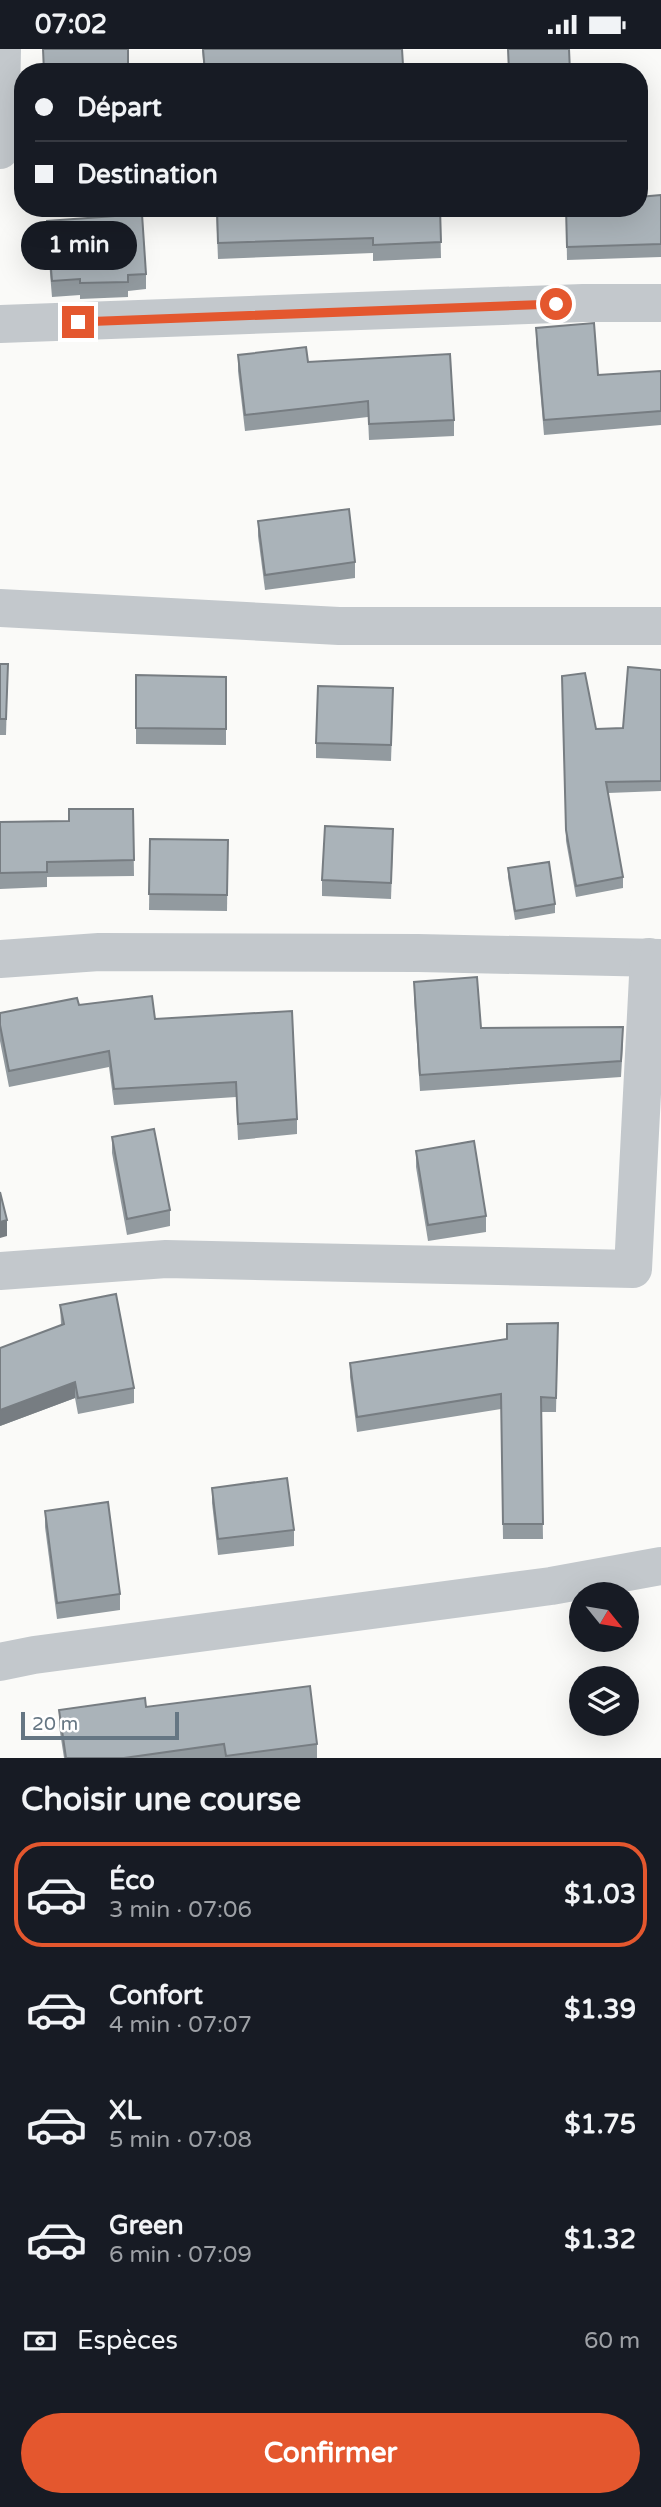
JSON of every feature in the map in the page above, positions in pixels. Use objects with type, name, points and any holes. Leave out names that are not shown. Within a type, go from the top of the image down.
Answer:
[{"type":"street","points":[[0,150],[2,49]]},
{"type":"street","points":[[0,324],[583,303],[661,303]]},
{"type":"street","points":[[0,608],[339,626],[661,626]]},
{"type":"street","points":[[0,959],[99,952],[655,957],[633,1269],[166,1259],[0,1271]]},
{"type":"street","points":[[0,1662],[34,1655],[551,1585],[661,1566]]},
{"type":"building","points":[[43,49],[128,49],[128,63],[44,63]]},
{"type":"building","points":[[203,49],[402,49],[403,63],[204,63]]},
{"type":"building","points":[[508,49],[569,49],[570,63],[509,63]]},
{"type":"building","points":[[661,195],[661,244],[567,247],[566,217],[648,217],[648,196]]},
{"type":"building","points":[[142,217],[146,274],[128,275],[128,282],[80,283],[80,279],[52,281],[47,221]]},
{"type":"building","points":[[217,217],[440,217],[441,242],[373,245],[373,238],[218,243]]},
{"type":"building","points":[[594,323],[598,375],[661,371],[661,411],[544,420],[536,328]]},
{"type":"building","points":[[306,347],[308,362],[450,354],[454,420],[369,424],[368,401],[245,415],[238,355]]},
{"type":"building","points":[[349,509],[355,562],[265,575],[258,521]]},
{"type":"building","points":[[0,664],[8,664],[6,719],[0,719]]},
{"type":"building","points":[[628,667],[661,670],[661,781],[606,782],[623,877],[576,886],[566,830],[562,676],[585,673],[596,729],[623,728]]},
{"type":"building","points":[[136,675],[226,677],[226,729],[136,728]]},
{"type":"building","points":[[318,686],[393,688],[391,745],[316,743]]},
{"type":"building","points":[[69,809],[133,809],[134,860],[47,862],[47,872],[0,873],[0,822],[69,821]]},
{"type":"building","points":[[325,826],[393,829],[391,883],[322,880]]},
{"type":"building","points":[[150,839],[228,840],[227,895],[149,894]]},
{"type":"building","points":[[549,862],[555,904],[515,911],[508,868]]},
{"type":"building","points":[[477,977],[481,1028],[623,1027],[621,1061],[420,1075],[414,982]]},
{"type":"building","points":[[152,996],[155,1019],[292,1011],[297,1119],[238,1124],[236,1082],[114,1089],[109,1051],[9,1071],[0,1013],[77,998],[79,1005]]},
{"type":"building","points":[[154,1129],[170,1210],[127,1219],[112,1137]]},
{"type":"building","points":[[474,1141],[486,1216],[428,1225],[416,1151]]},
{"type":"building","points":[[0,1192],[7,1220],[0,1222]]},
{"type":"building","points":[[116,1294],[134,1388],[78,1398],[75,1382],[0,1410],[0,1348],[64,1324],[60,1305]]},
{"type":"building","points":[[558,1323],[556,1398],[541,1397],[543,1524],[503,1524],[501,1394],[357,1417],[350,1363],[507,1339],[507,1324]]},
{"type":"building","points":[[287,1478],[294,1530],[218,1539],[212,1488]]},
{"type":"building","points":[[108,1502],[120,1594],[57,1603],[45,1511]]},
{"type":"building","points":[[310,1686],[317,1744],[226,1756],[224,1744],[124,1758],[66,1758],[59,1710],[145,1698],[146,1707]]},
{"type":"route","points":[[78,322],[556,304]]}]
